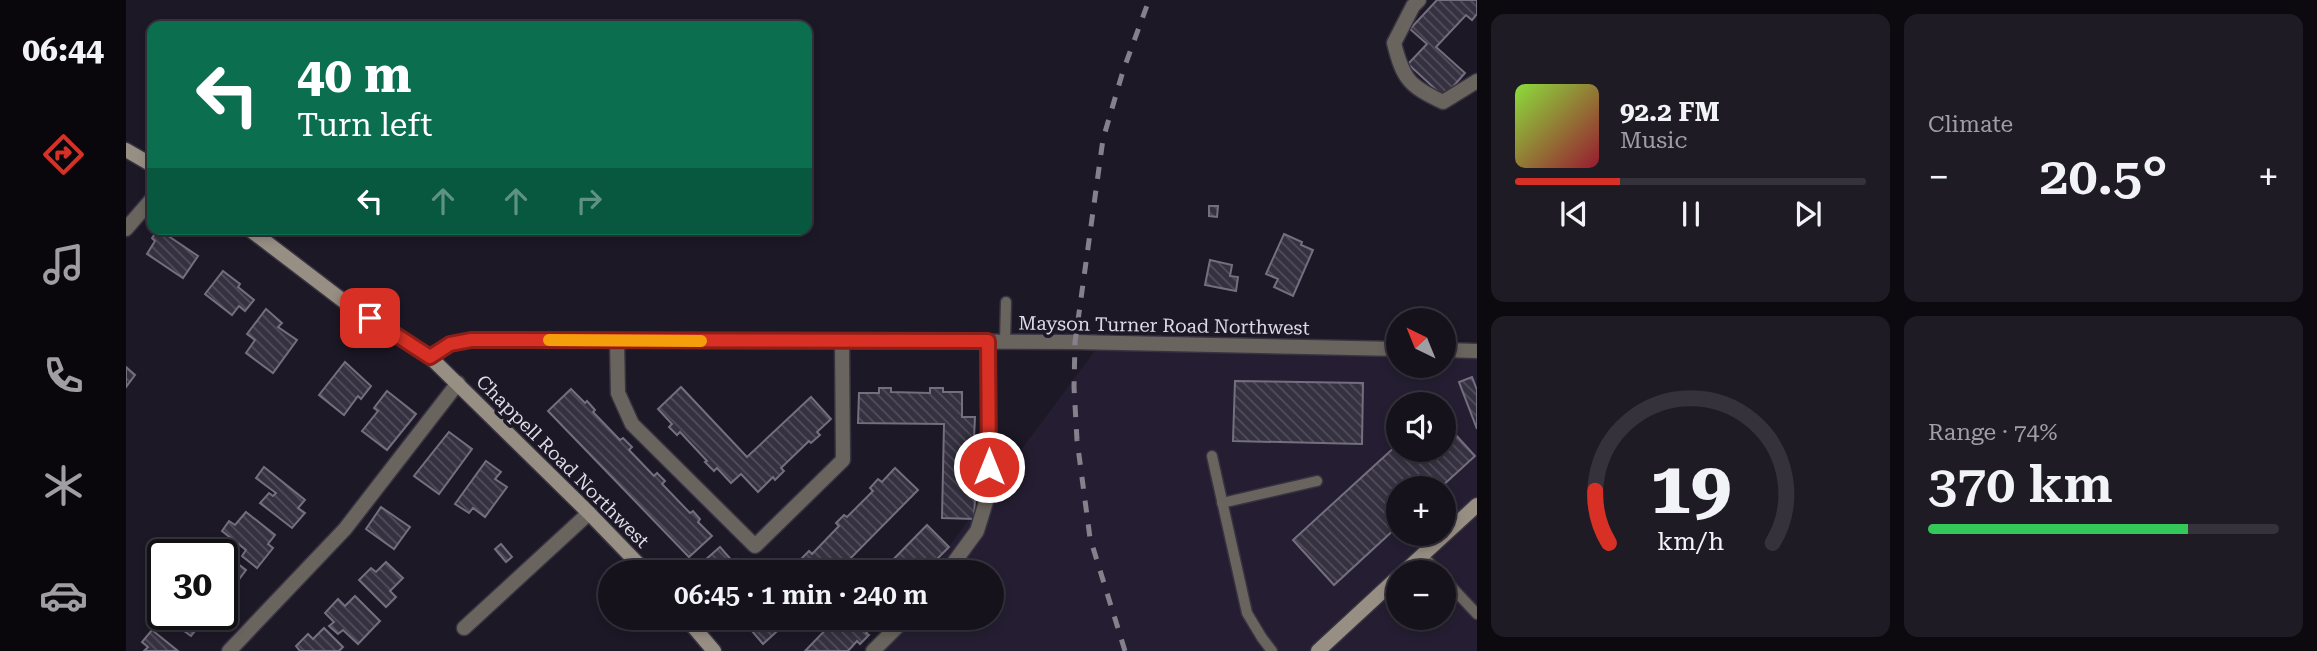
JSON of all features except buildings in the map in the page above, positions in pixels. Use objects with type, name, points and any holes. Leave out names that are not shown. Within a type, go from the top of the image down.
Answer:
[{"type":"street","points":[[1419,0],[1412,6],[1394,43],[1401,71],[1419,91],[1443,102],[1477,81]]},
{"type":"street","points":[[126,150],[147,162]]},
{"type":"street","points":[[126,229],[147,205]]},
{"type":"street","name":"Chappell Road Northwest","points":[[256,235],[350,306],[430,357],[634,560]]},
{"type":"street","name":"Mayson Turner Road Northwest","points":[[430,357],[450,344],[471,340],[988,341],[1386,349]]},
{"type":"street","points":[[617,341],[618,393],[632,424],[755,546],[843,460],[842,341]]},
{"type":"street","points":[[956,560],[977,531],[989,492],[988,341]]},
{"type":"street","points":[[1456,350],[1477,351]]},
{"type":"street","points":[[229,651],[345,528],[458,383]]},
{"type":"street","points":[[1417,560],[1477,505]]},
{"type":"street","points":[[464,628],[589,513]]},
{"type":"street","points":[[1318,651],[1386,588]]},
{"type":"street","points":[[696,630],[714,651]]},
{"type":"street","points":[[873,651],[894,630]]},
{"type":"lane","points":[[1005,342],[1006,302]]},
{"type":"lane","points":[[1212,456],[1247,613],[1272,651]]},
{"type":"lane","points":[[1222,503],[1317,481]]},
{"type":"lane","points":[[1422,555],[1427,560]]},
{"type":"lane","points":[[1456,592],[1477,614]]},
{"type":"shaded area","points":[[1100,344],[1386,353],[1386,378],[1456,378],[1456,355],[1477,356],[1477,651],[871,651],[887,630],[1004,630],[1004,560],[939,560]]},
{"type":"railway","points":[[1125,651],[1090,538],[1077,440],[1075,342],[1103,139],[1123,71],[1149,0]]},
{"type":"slow traffic","points":[[549,340],[701,341]]},
{"type":"route","points":[[370,318],[430,357],[450,344],[471,340],[988,341],[989,467]]}]
